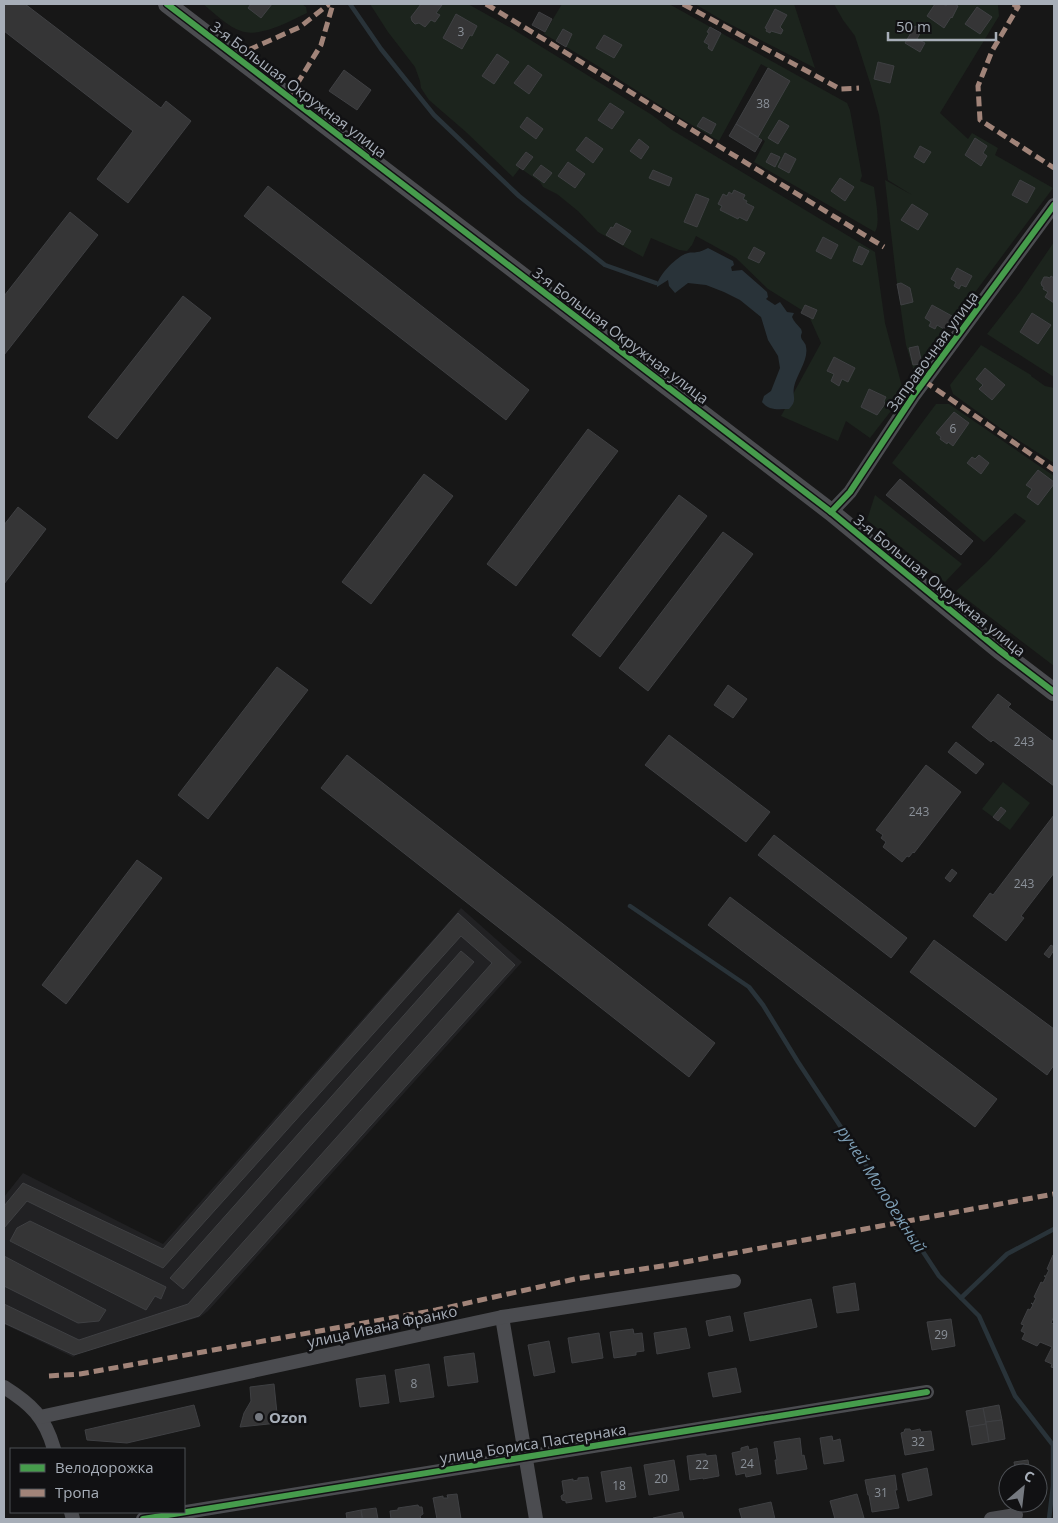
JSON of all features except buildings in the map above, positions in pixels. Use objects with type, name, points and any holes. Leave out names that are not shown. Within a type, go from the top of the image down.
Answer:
[{"type":"street","name":"3-я Большая Окружная улица","points":[[168,4],[831,512],[999,650],[1054,692]]},
{"type":"street","name":"Заправочная улица","points":[[831,512],[850,492],[914,395],[1054,205]]},
{"type":"street","name":"улица Ивана Франко","points":[[40,1417],[502,1317],[734,1281]]},
{"type":"street","points":[[502,1317],[536,1519]]},
{"type":"street","points":[[4,1387],[22,1398],[40,1417],[50,1434],[54,1448]]},
{"type":"street","name":"улица Бориса Пастернака","points":[[185,1512],[927,1392]]},
{"type":"street","name":"улица Бориса Пастернака","points":[[143,1519],[180,1513]]},
{"type":"street","points":[[991,1519],[1016,1515]]},
{"type":"shaded area","points":[[203,4],[302,4],[306,7],[307,13],[275,28],[249,33],[231,26]]},
{"type":"shaded area","points":[[370,4],[468,4],[511,28],[652,115],[672,130],[875,252],[885,323],[904,394],[870,438],[846,421],[838,441],[781,416],[821,343],[808,314],[768,289],[736,258],[696,236],[687,251],[679,250],[651,238],[643,257],[598,232],[578,211],[557,194],[543,187],[540,182],[520,168],[513,177],[429,100],[421,88],[415,67],[388,32]]},
{"type":"shaded area","points":[[562,4],[669,4],[847,103],[850,110],[862,176],[860,181],[874,187],[878,216],[875,232],[754,162],[765,141],[736,124],[768,68],[761,64],[719,141],[544,34]]},
{"type":"shaded area","points":[[695,4],[794,4],[815,68],[722,20]]},
{"type":"shaded area","points":[[834,4],[998,5],[999,16],[940,113],[968,139],[972,133],[998,148],[995,155],[1053,188],[958,315],[916,378],[906,345],[885,180],[912,195],[888,180],[879,115],[871,86],[855,36]]},
{"type":"shaded area","points":[[1054,242],[1054,377],[987,334],[1020,292]]},
{"type":"shaded area","points":[[708,248],[733,261],[732,271],[742,270],[767,292],[768,297],[766,299],[775,305],[780,302],[787,312],[794,313],[792,317],[801,329],[806,357],[794,387],[793,403],[789,409],[771,408],[762,402],[764,396],[771,391],[780,368],[778,356],[768,340],[761,317],[740,300],[706,285],[688,283],[675,293],[669,286],[668,280],[657,287],[664,272],[679,258],[688,253],[699,252]]},
{"type":"shaded area","points":[[981,345],[1031,375],[1045,386],[1054,388],[1054,463],[1007,433],[953,394],[950,385]]},
{"type":"shaded area","points":[[936,404],[949,404],[1054,476],[1054,666],[956,591],[1026,521],[1015,513],[984,542],[892,463]]},
{"type":"shaded area","points":[[875,495],[962,564],[945,582],[867,520]]},
{"type":"shaded area","points":[[1003,782],[1030,803],[1010,830],[998,821],[1006,811],[1001,807],[993,817],[982,809]]},
{"type":"shaded area","points":[[461,908],[522,962],[208,1311],[200,1317],[81,1351],[73,1357],[4,1324],[4,1197],[23,1173],[163,1244]]},
{"type":"waterway","points":[[350,4],[381,49],[434,115],[519,196],[605,265],[656,283]]},
{"type":"waterway","name":"ручей Молодежный","points":[[630,906],[749,987],[763,1005],[798,1062],[939,1276],[979,1316],[1015,1396],[1053,1445],[1053,1486],[1049,1519]]},
{"type":"waterway","points":[[961,1298],[1007,1254],[1054,1229]]},
{"type":"marked path","points":[[235,56],[300,27],[329,4]]},
{"type":"marked path","points":[[289,97],[321,45],[333,4]]},
{"type":"marked path","points":[[486,4],[884,247]]},
{"type":"marked path","points":[[683,4],[840,89],[859,88]]},
{"type":"marked path","points":[[1013,4],[1018,7],[992,51],[978,86],[980,120],[1054,168]]},
{"type":"marked path","points":[[924,381],[1054,470]]},
{"type":"marked path","points":[[49,1376],[80,1374],[436,1310],[575,1279],[669,1265],[1054,1194]]},
{"type":"cycle path","points":[[167,4],[831,512],[999,650],[1054,692]]},
{"type":"cycle path","points":[[831,512],[850,492],[914,395],[1054,205]]},
{"type":"cycle path","points":[[185,1512],[927,1392]]},
{"type":"cycle path","points":[[143,1519],[180,1513]]},
{"type":"place","name":"Ozon","points":[[259,1417]]}]
